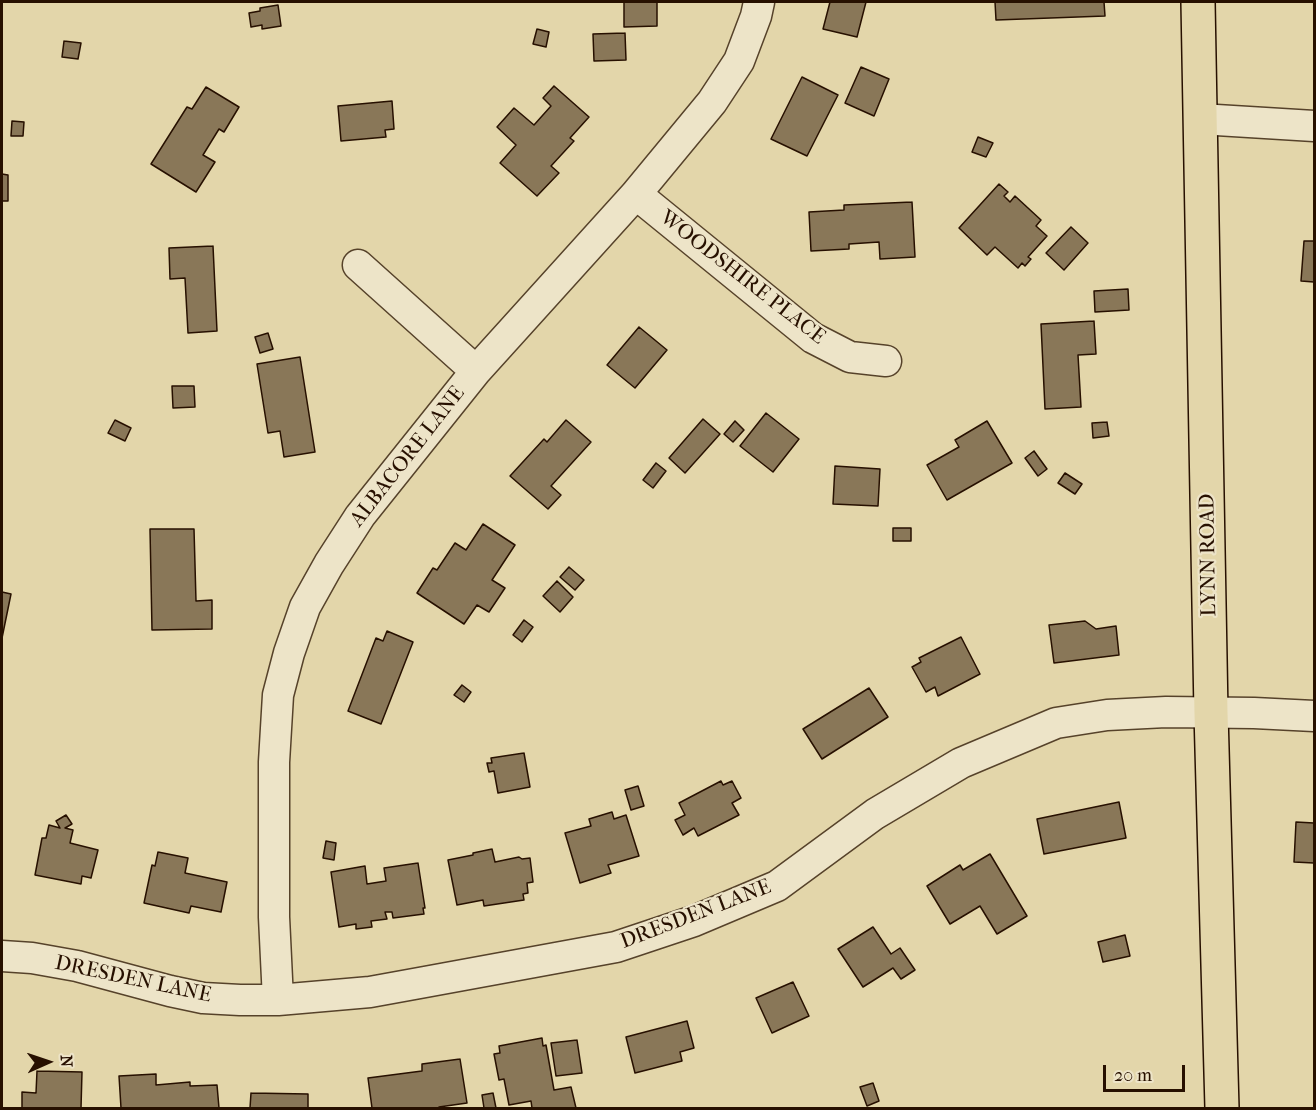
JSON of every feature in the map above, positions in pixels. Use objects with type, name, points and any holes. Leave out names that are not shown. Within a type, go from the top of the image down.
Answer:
[{"type":"main road","name":"LYNN ROAD","points":[[1198,2],[1211,713],[1222,1108]]},
{"type":"street","name":"ALBACORE LANE","points":[[278,1000],[274,917],[274,762],[278,695],[289,653],[305,607],[360,516],[476,371],[636,195],[712,102],[739,61],[759,2]]},
{"type":"street","points":[[1200,119],[1314,126]]},
{"type":"street","name":"WOODSHIRE PLACE","points":[[636,195],[813,338],[850,357],[886,361]]},
{"type":"street","points":[[358,265],[476,371]]},
{"type":"street","name":"DRESDEN LANE","points":[[2,956],[32,958],[77,966],[203,998],[278,1000],[370,992],[615,947],[694,921],[777,886],[875,814],[961,763],[1056,723],[1107,715],[1166,712],[1314,716]]},
{"type":"building","points":[[624,2],[657,2],[657,26],[624,27]]},
{"type":"building","points":[[830,2],[866,2],[857,37],[823,29]]},
{"type":"building","points":[[995,2],[1104,2],[1105,16],[996,20]]},
{"type":"building","points":[[278,5],[281,26],[262,29],[262,25],[251,27],[249,13],[260,11],[260,8]]},
{"type":"building","points":[[537,29],[549,32],[546,47],[533,44]]},
{"type":"building","points":[[625,33],[626,60],[594,61],[593,34]]},
{"type":"building","points":[[64,41],[81,43],[78,59],[62,57]]},
{"type":"building","points":[[861,67],[889,79],[874,116],[845,103]]},
{"type":"building","points":[[802,77],[838,95],[807,156],[771,139]]},
{"type":"building","points":[[554,86],[589,117],[570,138],[574,141],[551,166],[559,173],[537,196],[500,163],[516,145],[497,127],[514,108],[534,125],[551,106],[543,98]]},
{"type":"building","points":[[206,87],[239,107],[224,132],[219,129],[203,155],[215,162],[196,192],[151,164],[187,107],[192,109]]},
{"type":"building","points":[[392,101],[394,129],[385,130],[386,137],[341,141],[338,106]]},
{"type":"building","points":[[12,121],[24,122],[23,136],[11,136]]},
{"type":"building","points":[[978,137],[993,143],[986,157],[972,152]]},
{"type":"building","points":[[2,174],[8,175],[8,201],[2,201]]},
{"type":"building","points":[[999,184],[1008,192],[1004,196],[1010,202],[1015,196],[1041,220],[1036,226],[1047,236],[1028,257],[1031,259],[1025,266],[1022,263],[1018,268],[995,247],[987,255],[959,228]]},
{"type":"building","points":[[912,202],[915,257],[880,259],[879,242],[849,244],[849,249],[811,251],[809,212],[844,210],[844,205]]},
{"type":"building","points":[[1071,227],[1088,243],[1064,270],[1046,253]]},
{"type":"building","points":[[1304,241],[1314,241],[1314,282],[1301,281]]},
{"type":"building","points":[[213,246],[217,331],[188,333],[185,278],[170,279],[169,248]]},
{"type":"building","points":[[1128,289],[1129,310],[1095,312],[1094,291]]},
{"type":"building","points":[[1094,321],[1096,354],[1078,355],[1081,407],[1045,409],[1041,324]]},
{"type":"building","points":[[639,327],[667,350],[635,388],[607,365]]},
{"type":"building","points":[[268,333],[273,349],[260,353],[255,337]]},
{"type":"building","points":[[300,357],[315,452],[284,457],[280,431],[268,433],[257,364]]},
{"type":"building","points":[[172,386],[194,386],[195,407],[173,408]]},
{"type":"building","points":[[766,413],[799,439],[773,472],[740,446]]},
{"type":"building","points":[[703,419],[720,434],[685,473],[669,458]]},
{"type":"building","points":[[115,420],[131,428],[125,441],[108,433]]},
{"type":"building","points":[[566,420],[591,442],[551,486],[561,495],[548,509],[510,476],[544,439],[547,442]]},
{"type":"building","points":[[735,421],[744,430],[733,442],[724,434]]},
{"type":"building","points":[[987,421],[1012,463],[947,500],[927,465],[959,447],[955,440]]},
{"type":"building","points":[[1107,422],[1109,436],[1093,438],[1092,423]]},
{"type":"building","points":[[1034,451],[1047,469],[1038,476],[1025,458]]},
{"type":"building","points":[[656,463],[666,471],[653,488],[643,480]]},
{"type":"building","points":[[835,466],[880,469],[878,506],[833,504]]},
{"type":"building","points":[[1065,473],[1082,484],[1075,494],[1058,483]]},
{"type":"building","points":[[483,524],[515,545],[492,580],[505,588],[489,612],[477,605],[464,624],[417,593],[433,568],[437,570],[455,543],[466,550]]},
{"type":"building","points":[[893,528],[911,528],[911,541],[893,541]]},
{"type":"building","points":[[150,529],[194,529],[196,601],[212,600],[212,629],[152,630]]},
{"type":"building","points":[[569,567],[584,580],[575,590],[560,577]]},
{"type":"building","points":[[557,581],[573,597],[560,612],[543,596]]},
{"type":"building","points":[[2,592],[11,594],[2,638]]},
{"type":"building","points":[[524,620],[533,627],[522,642],[513,635]]},
{"type":"building","points":[[1085,621],[1096,629],[1116,626],[1119,655],[1054,663],[1049,625]]},
{"type":"building","points":[[387,631],[413,642],[381,724],[348,711],[376,638],[383,641]]},
{"type":"building","points":[[961,637],[980,674],[938,696],[935,687],[926,692],[912,667],[921,662],[919,658]]},
{"type":"building","points":[[462,685],[471,692],[464,702],[454,695]]},
{"type":"building","points":[[869,688],[888,717],[822,759],[803,729]]},
{"type":"building","points":[[524,753],[530,787],[498,793],[494,771],[489,772],[487,763],[492,763],[491,758]]},
{"type":"building","points":[[721,781],[723,785],[732,781],[741,798],[732,803],[739,815],[698,836],[694,828],[683,835],[675,820],[685,815],[679,803]]},
{"type":"building","points":[[638,786],[644,806],[631,810],[625,790]]},
{"type":"building","points":[[1119,802],[1126,838],[1044,854],[1037,819]]},
{"type":"building","points":[[612,812],[614,819],[626,815],[639,856],[608,865],[611,873],[580,883],[565,833],[591,826],[589,819]]},
{"type":"building","points":[[66,815],[72,824],[65,828],[73,830],[70,843],[98,850],[91,878],[82,876],[81,884],[35,875],[42,838],[46,838],[49,825],[60,828],[56,821]]},
{"type":"building","points":[[1296,822],[1314,823],[1314,863],[1294,862]]},
{"type":"building","points":[[326,841],[336,843],[334,860],[323,858]]},
{"type":"building","points":[[492,849],[495,862],[519,857],[530,858],[533,882],[527,883],[528,893],[523,894],[524,900],[484,906],[483,900],[457,905],[448,860]]},
{"type":"building","points":[[158,852],[188,858],[185,873],[227,882],[221,912],[191,906],[189,913],[144,903],[152,865],[155,866]]},
{"type":"building","points":[[990,854],[1027,916],[997,934],[980,906],[950,924],[927,886],[960,865],[963,870]]},
{"type":"building","points":[[418,863],[424,914],[393,918],[392,912],[385,912],[387,919],[371,921],[372,927],[356,929],[356,924],[339,927],[331,872],[365,866],[367,884],[386,881],[384,868]]},
{"type":"building","points":[[873,927],[891,954],[900,948],[915,970],[901,979],[893,968],[863,987],[838,949]]},
{"type":"building","points":[[1125,935],[1130,956],[1103,962],[1098,942]]},
{"type":"building","points":[[793,982],[809,1016],[772,1033],[756,998]]},
{"type":"building","points":[[687,1021],[694,1048],[680,1052],[682,1061],[635,1073],[626,1037]]},
{"type":"building","points":[[542,1038],[543,1046],[546,1045],[554,1090],[571,1087],[576,1108],[532,1108],[531,1101],[509,1105],[504,1079],[499,1080],[494,1054],[500,1053],[499,1046]]},
{"type":"building","points":[[577,1040],[582,1073],[556,1076],[551,1043]]},
{"type":"building","points":[[460,1059],[467,1103],[439,1108],[372,1108],[368,1078],[422,1071],[422,1064]]},
{"type":"building","points":[[37,1071],[82,1072],[81,1108],[22,1108],[22,1092],[36,1093]]},
{"type":"building","points":[[156,1074],[156,1085],[190,1082],[190,1086],[217,1085],[219,1108],[121,1108],[119,1076]]},
{"type":"building","points":[[873,1083],[879,1101],[867,1106],[860,1087]]},
{"type":"building","points":[[251,1093],[308,1094],[308,1108],[250,1108]]},
{"type":"building","points":[[493,1093],[496,1108],[484,1108],[482,1095]]}]
